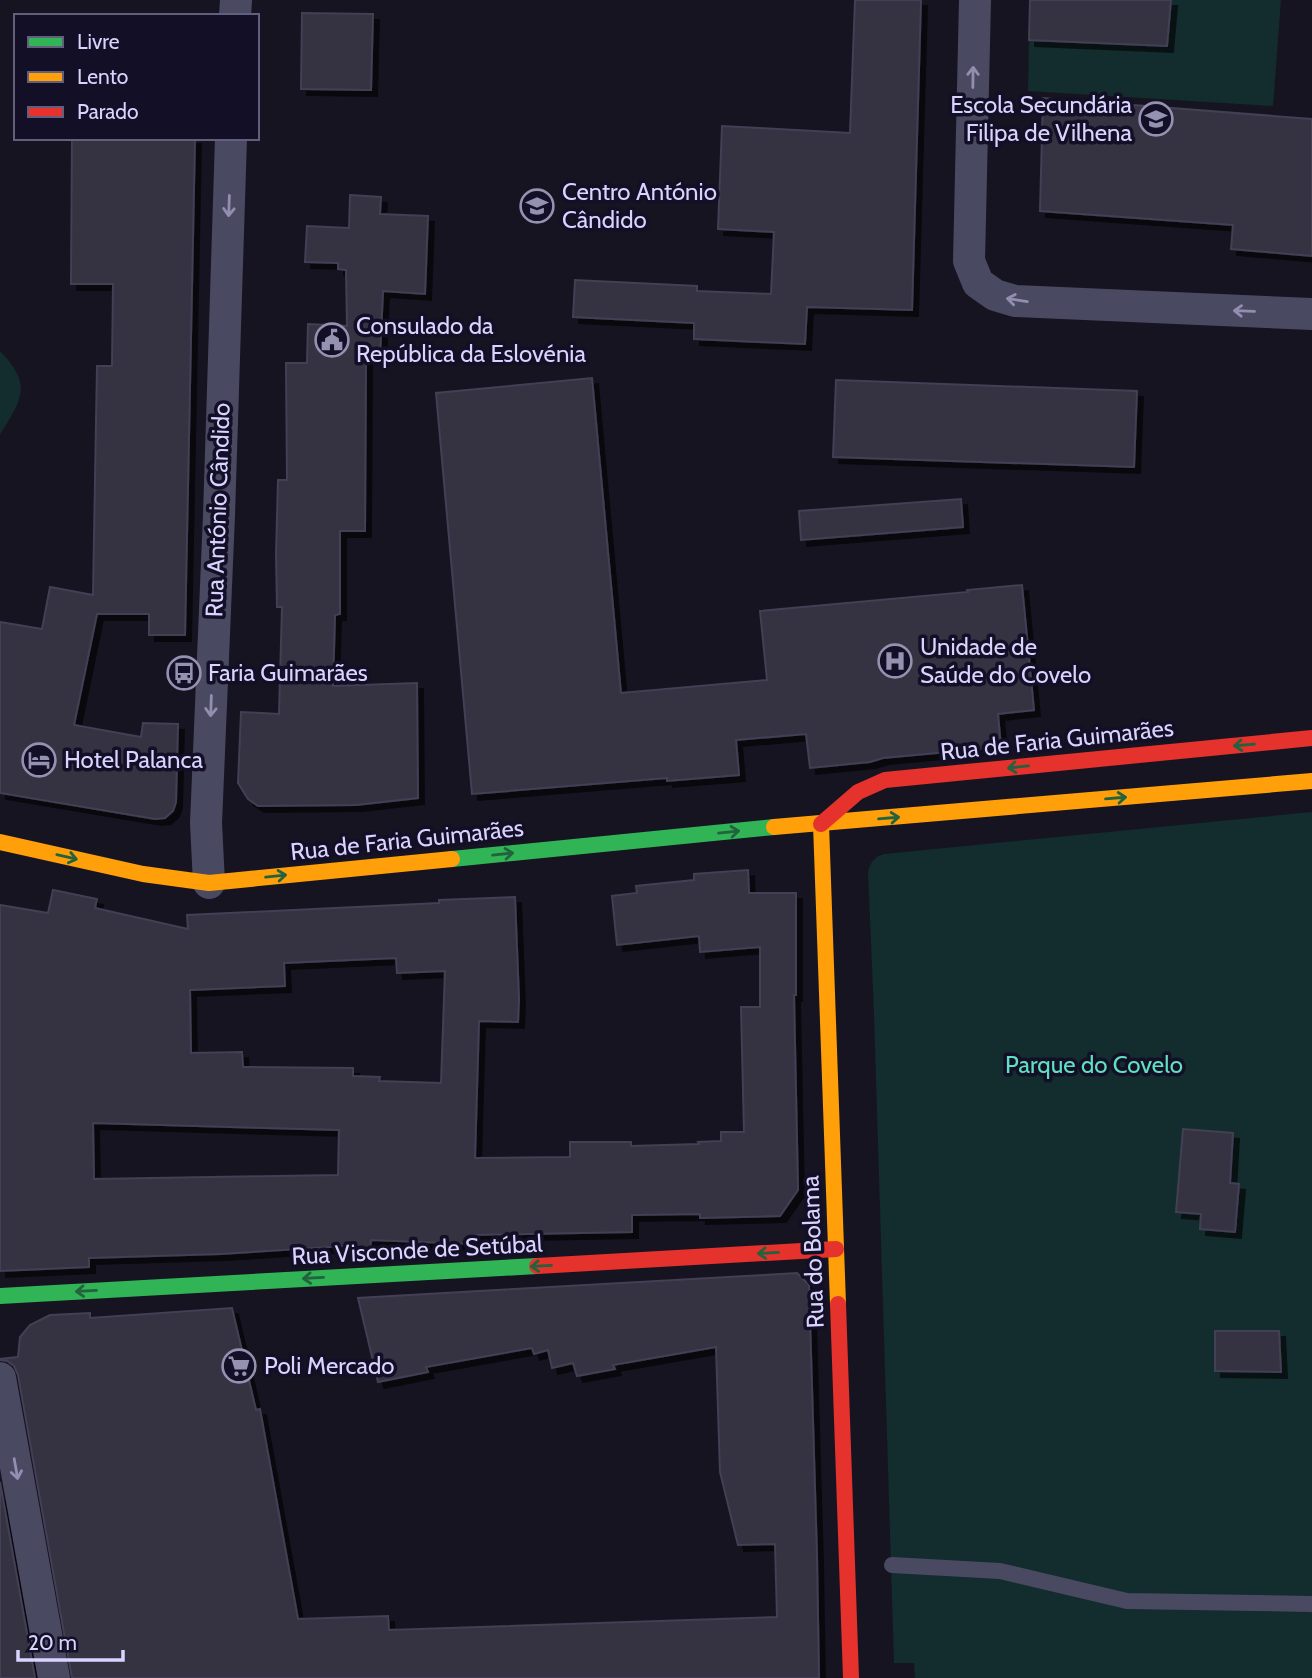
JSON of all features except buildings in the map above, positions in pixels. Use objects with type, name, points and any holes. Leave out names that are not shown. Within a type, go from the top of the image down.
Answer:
[{"type":"main road","name":"Rua de Faria Guimarães","points":[[821,824],[854,793],[885,780],[1312,738]]},
{"type":"main road","name":"Rua de Faria Guimarães","points":[[0,842],[143,874],[209,883],[821,824],[1312,781]]},
{"type":"main road","name":"Rua do Bolama","points":[[821,824],[851,1678]]},
{"type":"main road","name":"Rua Visconde de Setúbal","points":[[0,1296],[836,1249]]},
{"type":"street","points":[[975,0],[969,261],[978,284],[995,295],[1015,302],[1312,314]]},
{"type":"street","name":"Rua António Cândido","points":[[209,883],[206,823],[231,140]]},
{"type":"street","points":[[0,1378],[54,1678]]},
{"type":"lane","points":[[892,1564],[1000,1572],[1127,1601],[1312,1604]]},
{"type":"green space","points":[[1171,0],[1281,0],[1273,106],[1028,91],[1029,40],[1167,46]]},
{"type":"green space","points":[[0,351],[17,373],[21,392],[0,435]]},
{"type":"green space","name":"Parque do Covelo","points":[[1312,812],[1312,1678],[915,1678],[914,1663],[894,1663],[868,872],[870,866],[884,854]]},
{"type":"traffic: fast","points":[[452,859],[774,827]]},
{"type":"traffic: fast","points":[[0,1296],[537,1266]]},
{"type":"traffic: slow","points":[[774,827],[1312,781]]},
{"type":"traffic: slow","points":[[821,824],[838,1304]]},
{"type":"traffic: slow","points":[[0,842],[143,874],[209,883],[452,859]]},
{"type":"traffic: jam","points":[[821,824],[858,792],[885,780],[1312,738]]},
{"type":"traffic: jam","points":[[537,1266],[836,1249]]},
{"type":"traffic: jam","points":[[838,1304],[851,1678]]},
{"type":"place","name":"Escola Secundária Filipa de Vilhena","points":[[1156,119]]},
{"type":"place","name":"Centro António Cândido","points":[[537,206]]},
{"type":"place","name":"Consulado da República da Eslovénia","points":[[332,340]]},
{"type":"place","name":"Unidade de Saúde do Covelo","points":[[895,661]]},
{"type":"place","name":"Faria Guimarães","points":[[184,673]]},
{"type":"place","name":"Hotel Palanca","points":[[39,760]]},
{"type":"place","name":"Poli Mercado","points":[[239,1366]]}]
